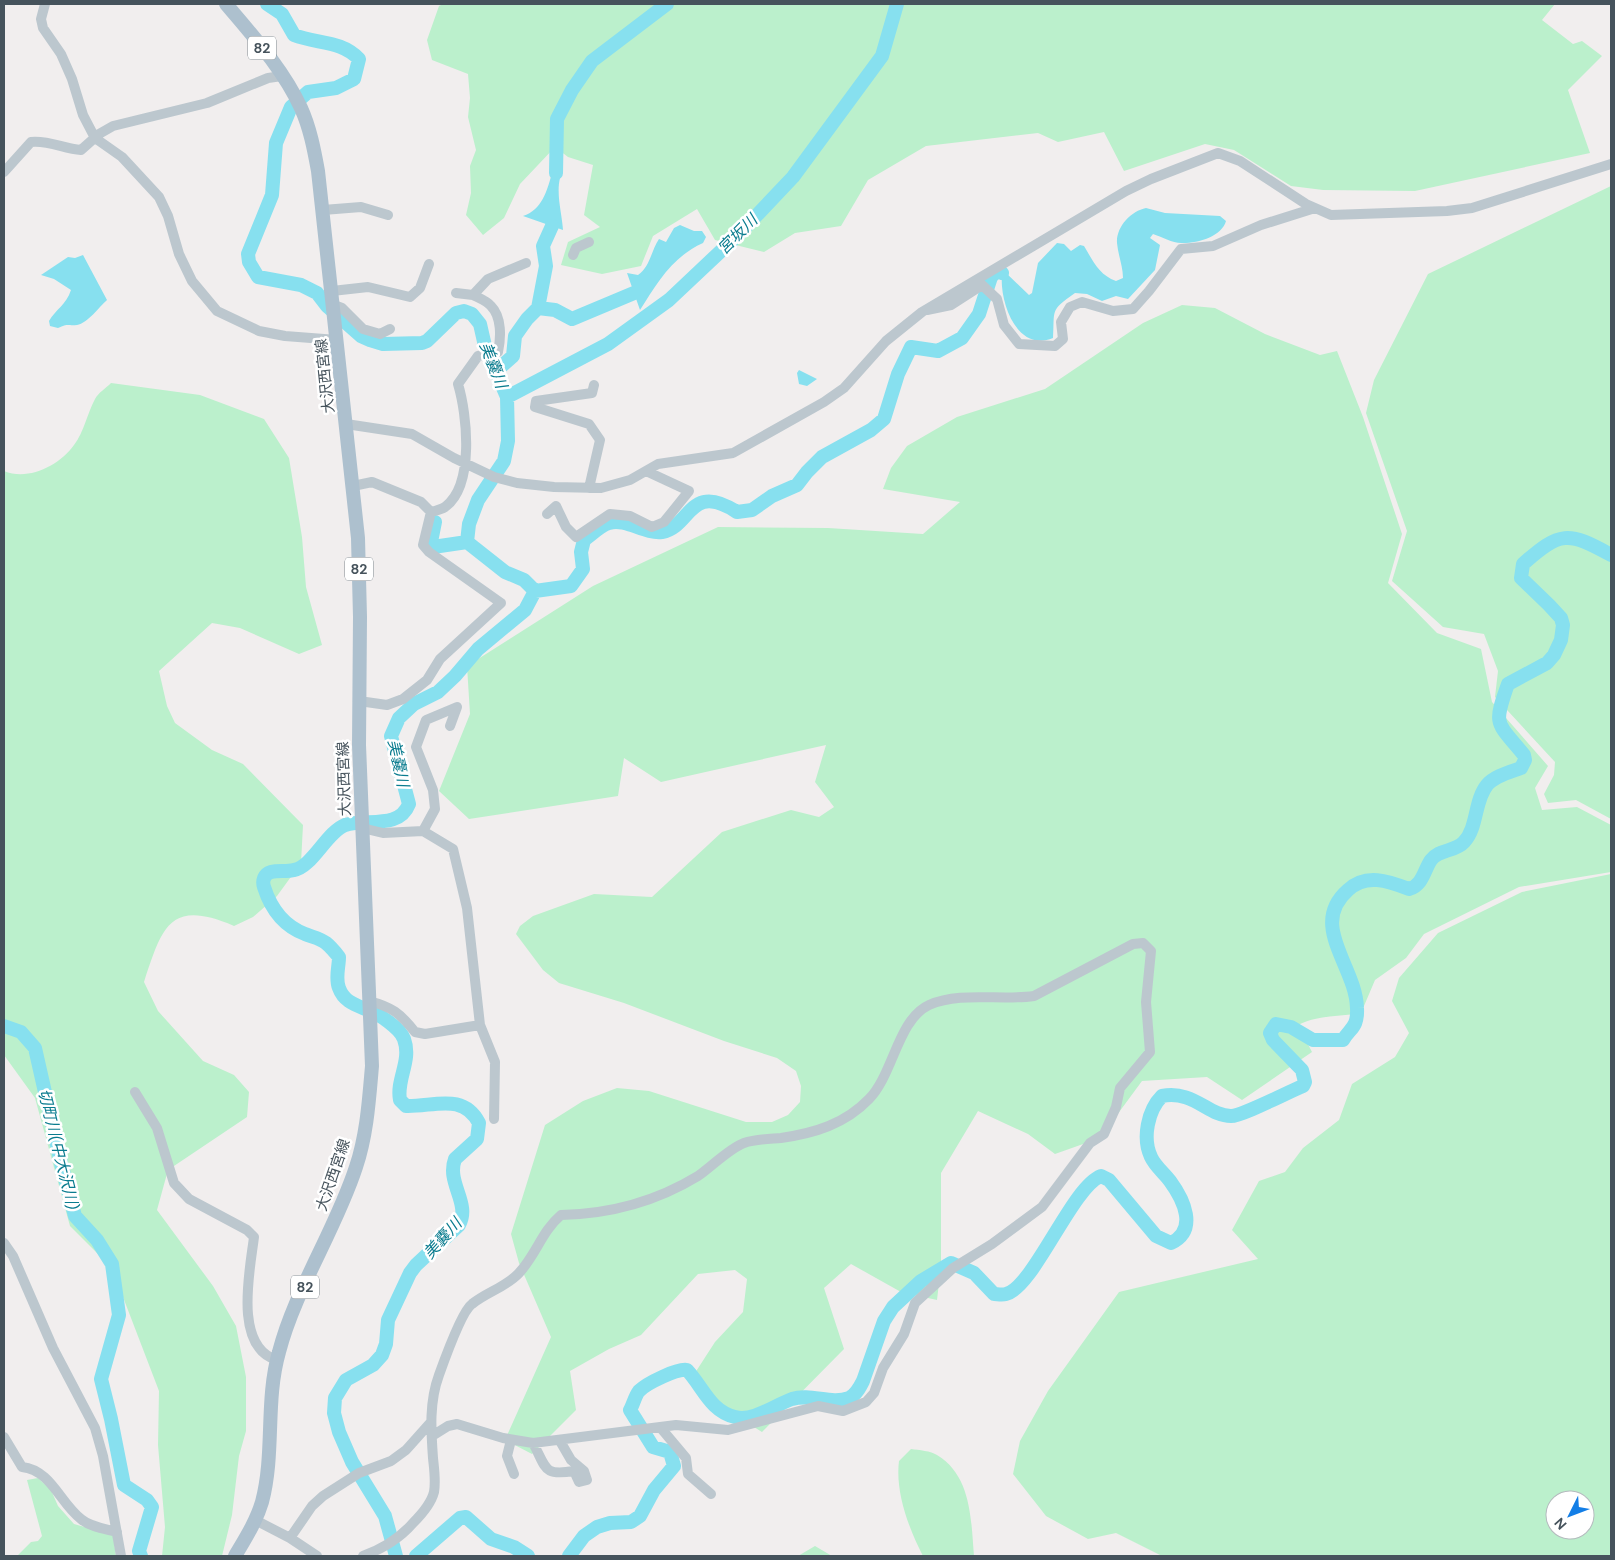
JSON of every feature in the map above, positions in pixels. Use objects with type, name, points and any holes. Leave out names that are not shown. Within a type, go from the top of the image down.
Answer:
[{"type":"main road","name":"大沢西宮線","points":[[226,4],[282,76],[301,108],[314,146],[324,210],[358,538],[362,822],[372,1066],[368,1108],[357,1165],[340,1208],[293,1312],[277,1360],[262,1503],[235,1556]]},
{"type":"street","points":[[45,4],[41,19],[43,28],[61,54],[72,79],[82,115],[95,138],[122,158],[160,197],[168,216],[179,254],[192,281],[217,311],[258,331],[285,336],[337,340]]},
{"type":"street","points":[[4,172],[32,142],[52,143],[70,150],[81,150],[113,126],[207,103],[268,78],[282,76]]},
{"type":"street","points":[[346,424],[412,434],[466,464],[494,477],[517,483],[601,488],[630,480],[658,464],[733,453],[824,402],[844,388],[886,341],[922,312],[1126,191],[1151,179],[1218,153],[1240,161],[1315,208],[1331,215],[1447,211],[1472,208],[1611,164]]},
{"type":"street","points":[[324,210],[361,207],[388,215]]},
{"type":"street","points":[[922,312],[951,305],[982,285],[997,299],[1004,325],[1019,344],[1055,346],[1063,339],[1061,322],[1070,307],[1082,302],[1113,311],[1133,308],[1150,291],[1181,249],[1213,246],[1261,225],[1315,208]]},
{"type":"street","points":[[573,254],[576,248],[589,242]]},
{"type":"street","points":[[390,329],[380,334],[363,329],[333,298],[368,287],[410,298],[420,288],[429,264]]},
{"type":"street","points":[[474,295],[488,279],[526,264]]},
{"type":"street","points":[[431,512],[446,506],[455,494],[466,464],[463,402],[458,384],[478,356],[498,352],[500,343],[499,320],[491,306],[474,295],[456,293]]},
{"type":"street","points":[[589,488],[600,440],[597,434],[589,424],[535,408],[536,401],[592,393],[594,385]]},
{"type":"street","points":[[547,514],[556,506],[566,527],[576,537],[610,514],[630,516],[652,527],[664,522],[689,491],[646,471]]},
{"type":"street","points":[[353,486],[372,482],[422,502],[431,512]]},
{"type":"street","points":[[359,701],[387,705],[403,699],[427,680],[440,659],[501,603],[429,552],[423,545],[431,512]]},
{"type":"street","points":[[422,831],[435,809],[433,790],[416,747],[426,720],[457,707],[450,726]]},
{"type":"street","points":[[362,822],[383,833],[422,831],[453,848],[467,908],[480,1025],[495,1062],[494,1119]]},
{"type":"street","points":[[367,1555],[385,1546],[411,1526],[423,1513],[434,1490],[431,1422],[438,1377],[467,1308],[520,1272],[547,1229],[561,1215],[592,1214],[630,1205],[689,1181],[743,1143],[825,1129],[848,1117],[878,1090],[910,1022],[928,1006],[948,1000],[1034,996],[1107,956],[1134,944],[1143,943],[1151,950],[1146,1002],[1150,1052],[1120,1088],[1113,1117],[1104,1134],[1090,1143],[1042,1207],[992,1244],[952,1268],[915,1303],[904,1334],[883,1368],[874,1393],[866,1402],[843,1411],[818,1406],[728,1430],[676,1425],[534,1444],[511,1440],[457,1424],[448,1426],[432,1436]]},
{"type":"street","points":[[369,1008],[388,1006],[403,1017],[415,1032],[425,1034],[480,1025]]},
{"type":"street","points":[[135,1092],[157,1128],[174,1183],[189,1199],[247,1230],[254,1237],[247,1315],[258,1346],[269,1358],[277,1360]]},
{"type":"street","points":[[4,1242],[13,1256],[53,1348],[94,1428],[103,1456],[121,1556]]},
{"type":"street","points":[[290,1538],[312,1506],[345,1481],[386,1462],[406,1450],[431,1422]]},
{"type":"street","points":[[660,1427],[686,1458],[688,1474],[711,1494]]},
{"type":"street","points":[[4,1437],[22,1467],[32,1468],[44,1476],[63,1502],[82,1521],[117,1532]]},
{"type":"street","points":[[511,1440],[507,1456],[514,1474]]},
{"type":"street","points":[[534,1444],[548,1471],[556,1474],[574,1471],[579,1482],[587,1480],[584,1471],[571,1460],[560,1441]]},
{"type":"street","points":[[255,1520],[290,1538],[317,1556]]},
{"type":"green space","points":[[443,4],[1555,4],[1542,20],[1573,44],[1582,41],[1602,56],[1568,90],[1590,153],[1415,191],[1323,190],[1291,186],[1234,150],[1205,144],[1124,171],[1104,132],[1058,142],[1038,133],[926,146],[868,180],[841,226],[795,233],[764,252],[715,240],[697,209],[653,236],[641,266],[602,274],[561,265],[568,242],[600,227],[584,215],[593,165],[568,157],[555,147],[520,184],[504,218],[483,235],[466,215],[471,193],[470,166],[476,150],[468,117],[470,98],[468,74],[432,60],[427,40],[439,6]]},
{"type":"green space","points":[[1611,186],[1611,819],[1576,800],[1548,803],[1544,794],[1554,775],[1555,762],[1495,697],[1498,671],[1484,634],[1443,627],[1392,581],[1407,531],[1366,413],[1374,380],[1428,274]]},
{"type":"green space","points":[[1182,305],[1215,308],[1265,334],[1320,355],[1337,351],[1363,417],[1402,534],[1388,583],[1437,633],[1481,649],[1492,702],[1548,766],[1535,788],[1542,810],[1577,807],[1611,825],[1611,872],[1519,887],[1424,934],[1406,958],[1375,980],[1361,1013],[1320,1018],[1298,1025],[1312,1052],[1242,1100],[1207,1077],[1142,1081],[1100,1138],[1055,1154],[1028,1134],[978,1111],[941,1173],[941,1266],[937,1300],[901,1292],[851,1264],[824,1288],[844,1349],[762,1432],[717,1404],[693,1376],[715,1342],[743,1312],[747,1279],[735,1270],[698,1274],[641,1335],[609,1349],[570,1371],[576,1410],[532,1454],[505,1440],[551,1337],[519,1263],[511,1234],[545,1125],[583,1101],[617,1088],[649,1091],[746,1122],[772,1122],[788,1115],[800,1102],[801,1086],[796,1071],[777,1058],[724,1041],[624,1003],[559,983],[543,970],[516,934],[520,926],[533,916],[594,894],[652,897],[722,832],[791,810],[819,817],[834,807],[815,782],[826,745],[661,782],[624,758],[618,796],[469,819],[439,791],[470,714],[467,666],[593,586],[718,527],[828,528],[923,534],[960,502],[883,489],[891,468],[907,446],[957,417],[1045,389],[1143,323]]},
{"type":"green space","points":[[111,383],[200,395],[264,419],[289,458],[302,537],[306,587],[322,645],[299,654],[240,628],[212,623],[159,671],[167,706],[175,723],[212,750],[243,764],[303,825],[301,863],[277,896],[253,917],[234,926],[212,918],[195,915],[182,917],[171,923],[163,933],[144,982],[158,1011],[203,1061],[234,1075],[249,1092],[247,1117],[168,1170],[157,1210],[213,1286],[236,1326],[246,1377],[246,1431],[239,1456],[232,1515],[222,1556],[162,1556],[165,1527],[158,1445],[159,1391],[118,1284],[99,1255],[70,1226],[35,1098],[4,1055],[4,471],[13,474],[33,473],[52,465],[68,453],[83,429],[96,397]]},
{"type":"green space","points":[[1611,874],[1611,1556],[1162,1556],[1116,1533],[1088,1539],[1046,1516],[1013,1474],[1020,1441],[1048,1391],[1119,1292],[1258,1259],[1232,1230],[1259,1181],[1285,1172],[1303,1148],[1339,1120],[1352,1084],[1395,1057],[1409,1033],[1392,1001],[1399,978],[1438,933],[1522,892]]},
{"type":"green space","points":[[911,1449],[937,1455],[949,1464],[957,1475],[963,1487],[970,1514],[974,1556],[923,1556],[908,1522],[899,1485],[899,1461]]},
{"type":"green space","points":[[38,1478],[51,1490],[58,1506],[74,1524],[113,1535],[116,1556],[17,1556],[31,1542],[38,1541],[42,1536],[27,1480]]},
{"type":"green space","points":[[815,1546],[832,1556],[798,1556]]},
{"type":"water","points":[[552,173],[556,173],[560,178],[559,197],[563,230],[523,216],[539,205],[546,193]]},
{"type":"water","points":[[1146,208],[1165,213],[1220,216],[1226,221],[1224,226],[1215,235],[1196,242],[1176,242],[1153,234],[1150,238],[1160,245],[1155,270],[1128,299],[1116,296],[1102,301],[1087,294],[1075,293],[1061,304],[1055,312],[1053,338],[1040,341],[1029,338],[1020,332],[1007,310],[1002,285],[1002,273],[1004,271],[1029,295],[1032,293],[1038,263],[1057,243],[1064,244],[1071,251],[1080,245],[1084,246],[1097,267],[1105,275],[1116,281],[1123,278],[1117,237],[1122,226],[1130,216]]},
{"type":"water","points":[[680,225],[694,231],[702,231],[706,237],[703,243],[674,263],[640,310],[627,273],[638,275],[642,272],[659,239],[666,242],[674,228]]},
{"type":"water","points":[[83,255],[107,300],[81,324],[66,325],[58,328],[50,326],[49,321],[71,290],[54,279],[41,275],[68,257],[75,258]]},
{"type":"water","points":[[799,370],[817,379],[807,386],[799,384],[797,373]]},
{"type":"waterway","name":"美嚢川","points":[[267,4],[282,14],[294,35],[337,45],[359,59],[354,79],[336,88],[308,92],[291,107],[276,143],[272,195],[248,254],[249,262],[258,277],[301,285],[317,293],[327,306],[361,336],[383,344],[422,343],[427,341],[456,313],[464,311],[472,314],[480,324],[485,346],[507,397],[508,441],[504,461],[478,500],[469,524],[467,542],[505,572],[524,580],[535,591],[525,610],[478,649],[455,676],[438,692],[414,704],[399,718],[391,736],[409,804],[404,812],[398,817],[381,822],[345,825],[338,829],[307,863],[291,871],[271,872],[263,880],[270,902],[279,916],[297,931],[324,941],[339,957],[337,980],[344,997],[383,1018],[402,1035],[406,1047],[406,1055],[399,1092],[400,1100],[406,1106],[456,1104],[465,1107],[479,1123],[477,1139],[455,1159],[453,1168],[455,1185],[462,1209],[459,1225],[416,1265],[410,1273],[388,1320],[386,1344],[382,1355],[373,1365],[346,1380],[335,1398],[334,1413],[339,1432],[352,1462],[385,1516],[396,1556]]},
{"type":"waterway","points":[[556,173],[557,119],[572,90],[592,61],[667,4]]},
{"type":"waterway","name":"宮坂川","points":[[507,397],[608,344],[669,300],[739,234],[793,177],[882,56],[897,4]]},
{"type":"waterway","points":[[496,371],[513,356],[515,336],[527,319],[538,308],[546,266],[543,246],[552,226]]},
{"type":"waterway","points":[[535,591],[571,586],[583,569],[581,552],[584,540],[606,524],[615,522],[649,531],[662,532],[672,528],[692,508],[700,503],[709,501],[721,504],[737,512],[752,510],[772,496],[797,485],[822,457],[871,430],[884,419],[898,374],[911,347],[938,351],[962,338],[979,314],[991,277],[997,271],[1002,273]]},
{"type":"waterway","points":[[538,308],[555,310],[572,319],[634,293]]},
{"type":"waterway","points":[[435,522],[431,542],[433,547],[467,542]]},
{"type":"waterway","points":[[569,1556],[584,1536],[597,1527],[610,1523],[631,1522],[640,1516],[654,1490],[674,1466],[670,1452],[653,1447],[630,1410],[639,1391],[655,1380],[677,1371],[687,1370],[719,1410],[742,1418],[764,1412],[792,1399],[806,1397],[842,1400],[849,1398],[856,1393],[863,1381],[884,1321],[893,1307],[921,1281],[951,1263],[974,1273],[994,1294],[1006,1294],[1017,1287],[1029,1274],[1078,1198],[1090,1184],[1101,1176],[1109,1180],[1156,1236],[1171,1243],[1179,1237],[1186,1223],[1184,1206],[1170,1181],[1153,1160],[1148,1149],[1148,1125],[1157,1102],[1162,1096],[1173,1095],[1192,1100],[1223,1115],[1237,1115],[1303,1086],[1305,1082],[1302,1070],[1273,1040],[1270,1033],[1276,1024],[1291,1027],[1313,1040],[1343,1040],[1355,1024],[1357,1008],[1355,992],[1333,932],[1332,917],[1337,903],[1355,885],[1370,880],[1385,881],[1409,889],[1414,887],[1420,881],[1434,856],[1464,842],[1472,829],[1480,799],[1487,785],[1498,777],[1521,768],[1525,760],[1524,755],[1503,729],[1499,716],[1500,708],[1508,684],[1547,663],[1554,655],[1561,640],[1563,625],[1561,618],[1521,578],[1523,564],[1546,545],[1565,538],[1584,542],[1611,555]]},
{"type":"waterway","name":"切町川(中大沢川)","points":[[4,1026],[21,1032],[35,1048],[75,1216],[97,1240],[112,1264],[119,1315],[101,1379],[124,1485],[147,1500],[152,1507],[139,1551],[141,1556]]},
{"type":"waterway","points":[[416,1556],[460,1518],[466,1517],[491,1539],[514,1547],[528,1556]]}]
